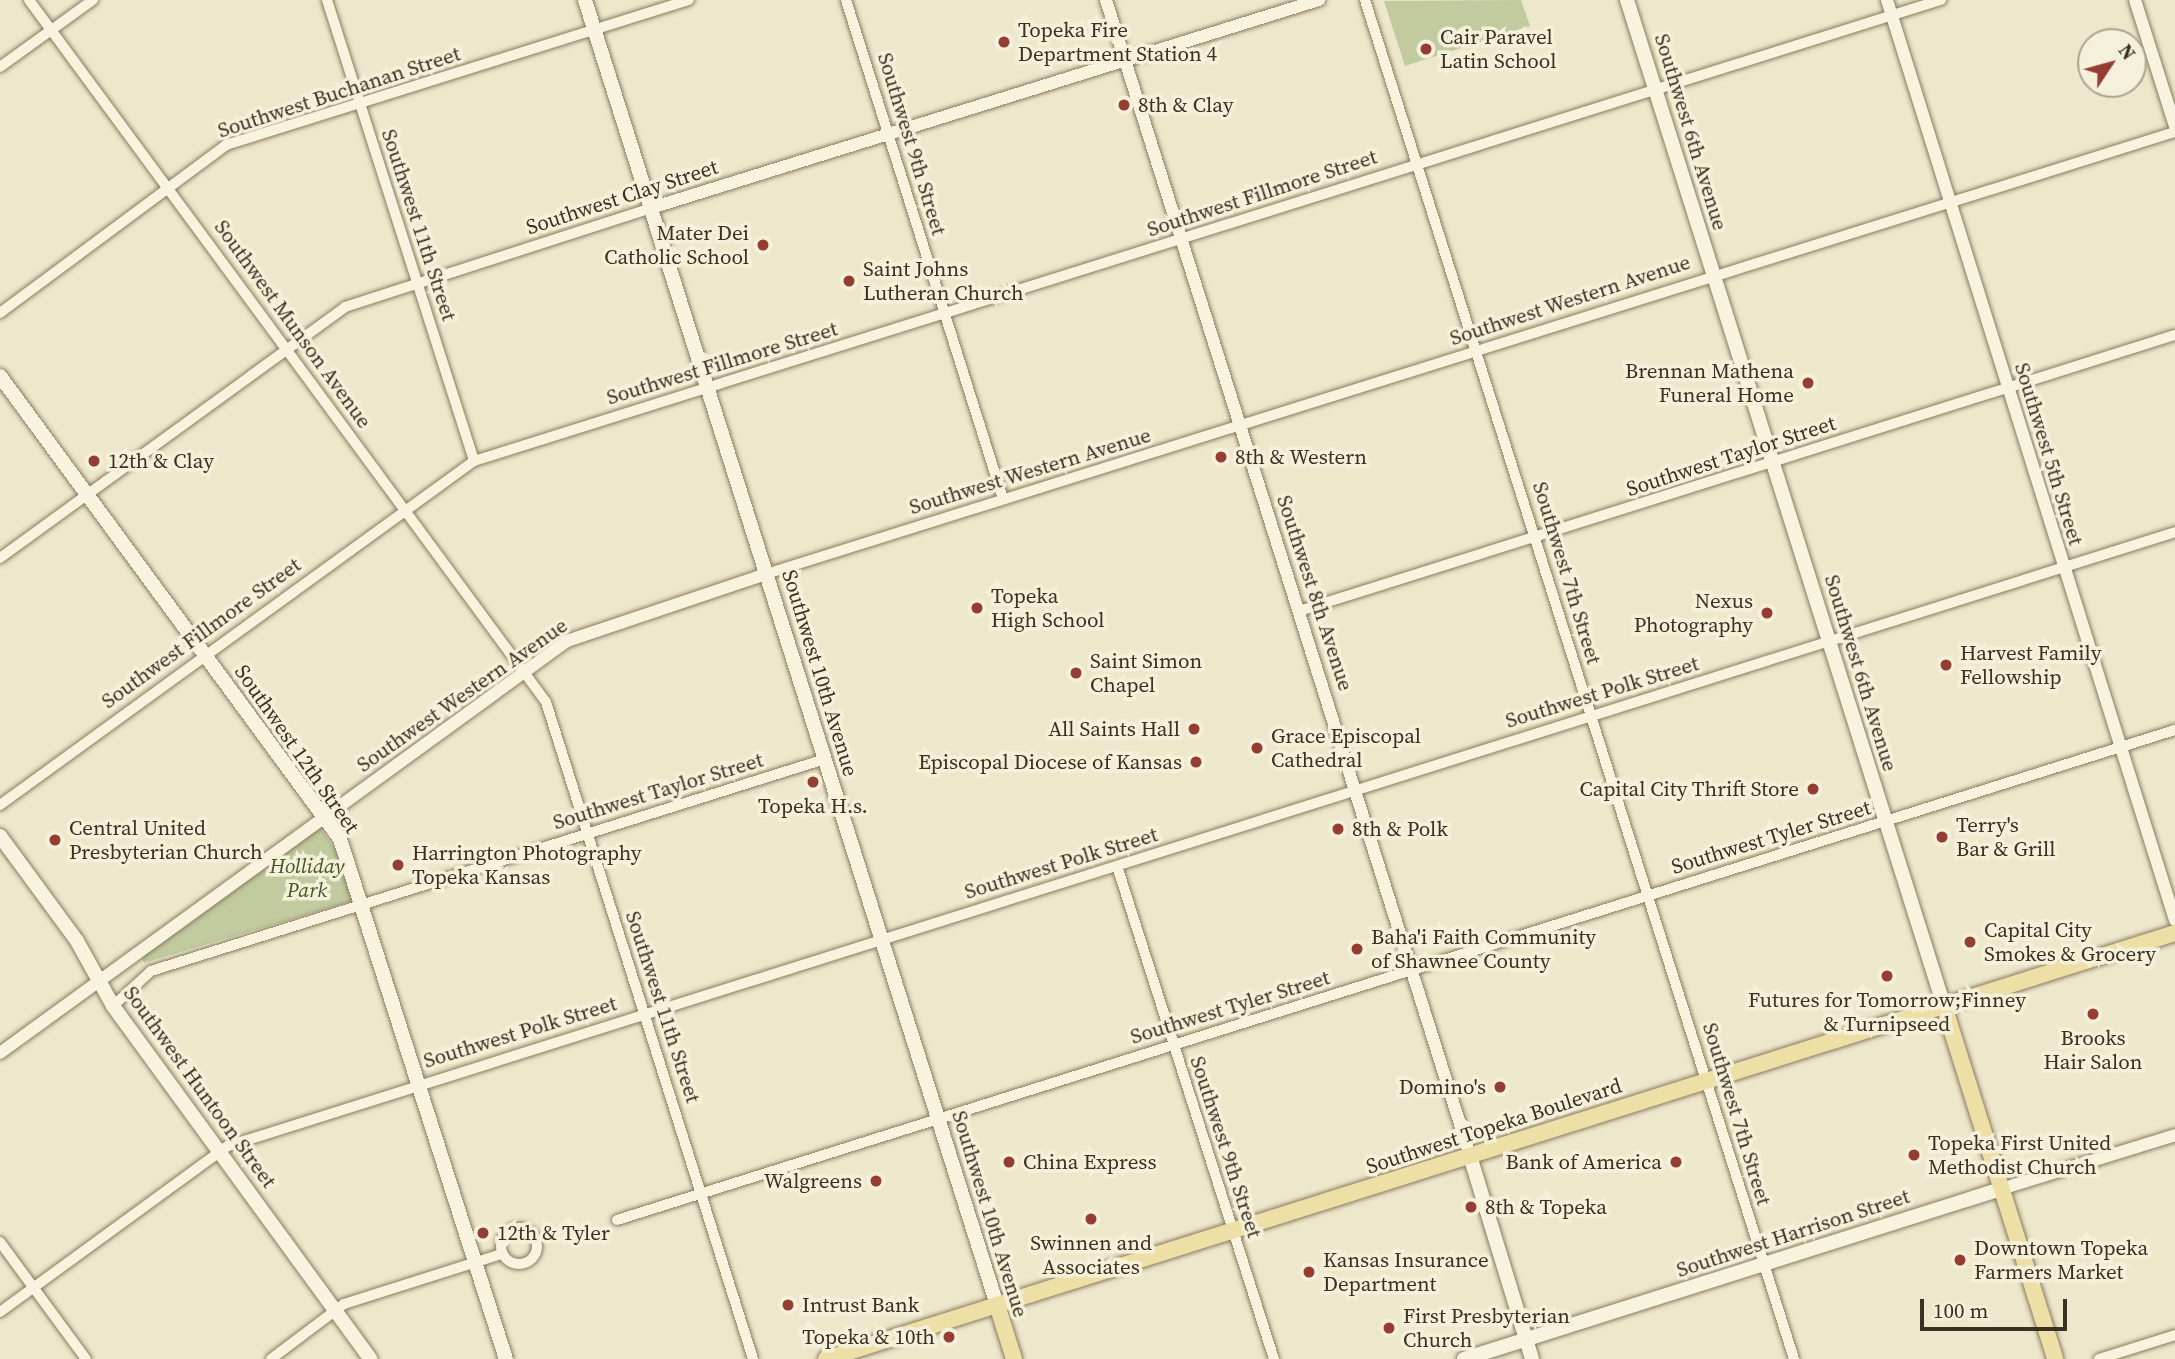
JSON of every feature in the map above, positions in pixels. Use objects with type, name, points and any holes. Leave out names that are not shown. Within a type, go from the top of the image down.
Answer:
[{"type":"main road","name":"Southwest 10th Avenue","points":[[585,0],[1014,1359]]},
{"type":"main road","name":"Southwest 6th Avenue","points":[[1627,0],[2055,1359]]},
{"type":"main road","name":"Southwest 12th Street","points":[[0,376],[340,839],[506,1359]]},
{"type":"main road","name":"Southwest Huntoon Street","points":[[0,836],[99,980],[113,1006],[370,1359]]},
{"type":"main road","name":"Southwest Topeka Boulevard","points":[[826,1359],[2175,933]]},
{"type":"main road","name":"Southwest 8th Avenue","points":[[1470,1156],[1532,1359]]},
{"type":"main road","name":"Southwest Harrison Street","points":[[1464,1359],[2001,1189]]},
{"type":"street","name":"Southwest Munson Avenue","points":[[29,0],[524,672]]},
{"type":"street","points":[[0,67],[93,0]]},
{"type":"street","name":"Southwest 11th Street","points":[[327,0],[474,461]]},
{"type":"street","name":"Southwest Buchanan Street","points":[[0,313],[226,145],[689,0]]},
{"type":"street","name":"Southwest 9th Street","points":[[846,0],[1003,499]]},
{"type":"street","name":"Southwest 8th Avenue","points":[[1106,0],[1470,1156]]},
{"type":"street","name":"Southwest Clay Street","points":[[0,558],[345,307],[651,208],[1320,0]]},
{"type":"street","name":"Southwest 7th Street","points":[[1365,0],[1794,1359]]},
{"type":"street","name":"Southwest 5th Street","points":[[1887,0],[2175,920]]},
{"type":"street","name":"Southwest Fillmore Street","points":[[0,805],[404,508],[474,461],[1941,0]]},
{"type":"street","points":[[2135,0],[2175,126]]},
{"type":"street","name":"Southwest Western Avenue","points":[[0,1053],[323,816],[580,634],[1713,274],[2175,132]]},
{"type":"street","name":"Southwest Taylor Street","points":[[1299,611],[2175,335]]},
{"type":"street","name":"Southwest Polk Street","points":[[0,1312],[220,1152],[418,1084],[2175,533]]},
{"type":"street","name":"Southwest 11th Street","points":[[524,672],[550,710],[753,1359]]},
{"type":"street","name":"Southwest Tyler Street","points":[[617,1220],[2175,730]]},
{"type":"street","name":"Southwest Taylor Street","points":[[113,1006],[151,971],[825,759]]},
{"type":"street","name":"Southwest 9th Street","points":[[1117,866],[1274,1359]]},
{"type":"street","name":"Southwest Harrison Street","points":[[2001,1189],[2175,1135]]},
{"type":"street","points":[[0,1242],[86,1359]]},
{"type":"street","points":[[271,1359],[336,1310],[502,1254]]},
{"type":"street","points":[[2099,1359],[2175,1335]]},
{"type":"green space","name":"Cair Paravel Latin School","points":[[1521,0],[1530,26],[1405,66],[1384,1]]},
{"type":"green space","name":"Holliday Park","points":[[320,828],[336,851],[352,901],[144,963],[141,956]]},
{"type":"place","name":"Topeka Fire Department Station 4","points":[[1004,42]]},
{"type":"place","name":"Cair Paravel Latin School","points":[[1426,49]]},
{"type":"place","name":"8th & Clay","points":[[1124,105]]},
{"type":"place","name":"Mater Dei Catholic School","points":[[763,245]]},
{"type":"place","name":"Saint Johns Lutheran Church","points":[[849,281]]},
{"type":"place","name":"Brennan Mathena Funeral Home","points":[[1808,383]]},
{"type":"place","name":"8th & Western","points":[[1221,457]]},
{"type":"place","name":"12th & Clay","points":[[94,461]]},
{"type":"place","name":"Topeka High School","points":[[977,608]]},
{"type":"place","name":"Nexus Photography","points":[[1767,613]]},
{"type":"place","name":"Harvest Family Fellowship","points":[[1946,665]]},
{"type":"place","name":"Saint Simon Chapel","points":[[1076,673]]},
{"type":"place","name":"All Saints Hall","points":[[1194,729]]},
{"type":"place","name":"Grace Episcopal Cathedral","points":[[1257,748]]},
{"type":"place","name":"Episcopal Diocese of Kansas","points":[[1196,762]]},
{"type":"place","name":"Topeka H.s.","points":[[813,782]]},
{"type":"place","name":"Capital City Thrift Store","points":[[1813,789]]},
{"type":"place","name":"8th & Polk","points":[[1338,829]]},
{"type":"place","name":"Terry's Bar & Grill","points":[[1942,837]]},
{"type":"place","name":"Central United Presbyterian Church","points":[[55,840]]},
{"type":"place","name":"Harrington Photography Topeka Kansas","points":[[398,865]]},
{"type":"place","name":"Capital City Smokes & Grocery","points":[[1970,942]]},
{"type":"place","name":"Baha'i Faith Community of Shawnee County","points":[[1357,949]]},
{"type":"place","name":"Futures for Tomorrow;Finney & Turnipseed","points":[[1887,976]]},
{"type":"place","name":"Brooks Hair Salon","points":[[2093,1014]]},
{"type":"place","name":"Domino's","points":[[1500,1087]]},
{"type":"place","name":"Topeka First United Methodist Church","points":[[1914,1155]]},
{"type":"place","name":"China Express","points":[[1009,1162]]},
{"type":"place","name":"Bank of America","points":[[1676,1162]]},
{"type":"place","name":"Walgreens","points":[[876,1181]]},
{"type":"place","name":"8th & Topeka","points":[[1471,1207]]},
{"type":"place","name":"Swinnen and Associates","points":[[1091,1219]]},
{"type":"place","name":"12th & Tyler","points":[[483,1233]]},
{"type":"place","name":"Downtown Topeka Farmers Market","points":[[1960,1260]]},
{"type":"place","name":"Kansas Insurance Department","points":[[1309,1272]]},
{"type":"place","name":"Intrust Bank","points":[[788,1305]]},
{"type":"place","name":"First Presbyterian Church","points":[[1389,1328]]},
{"type":"place","name":"Topeka & 10th","points":[[949,1337]]}]
